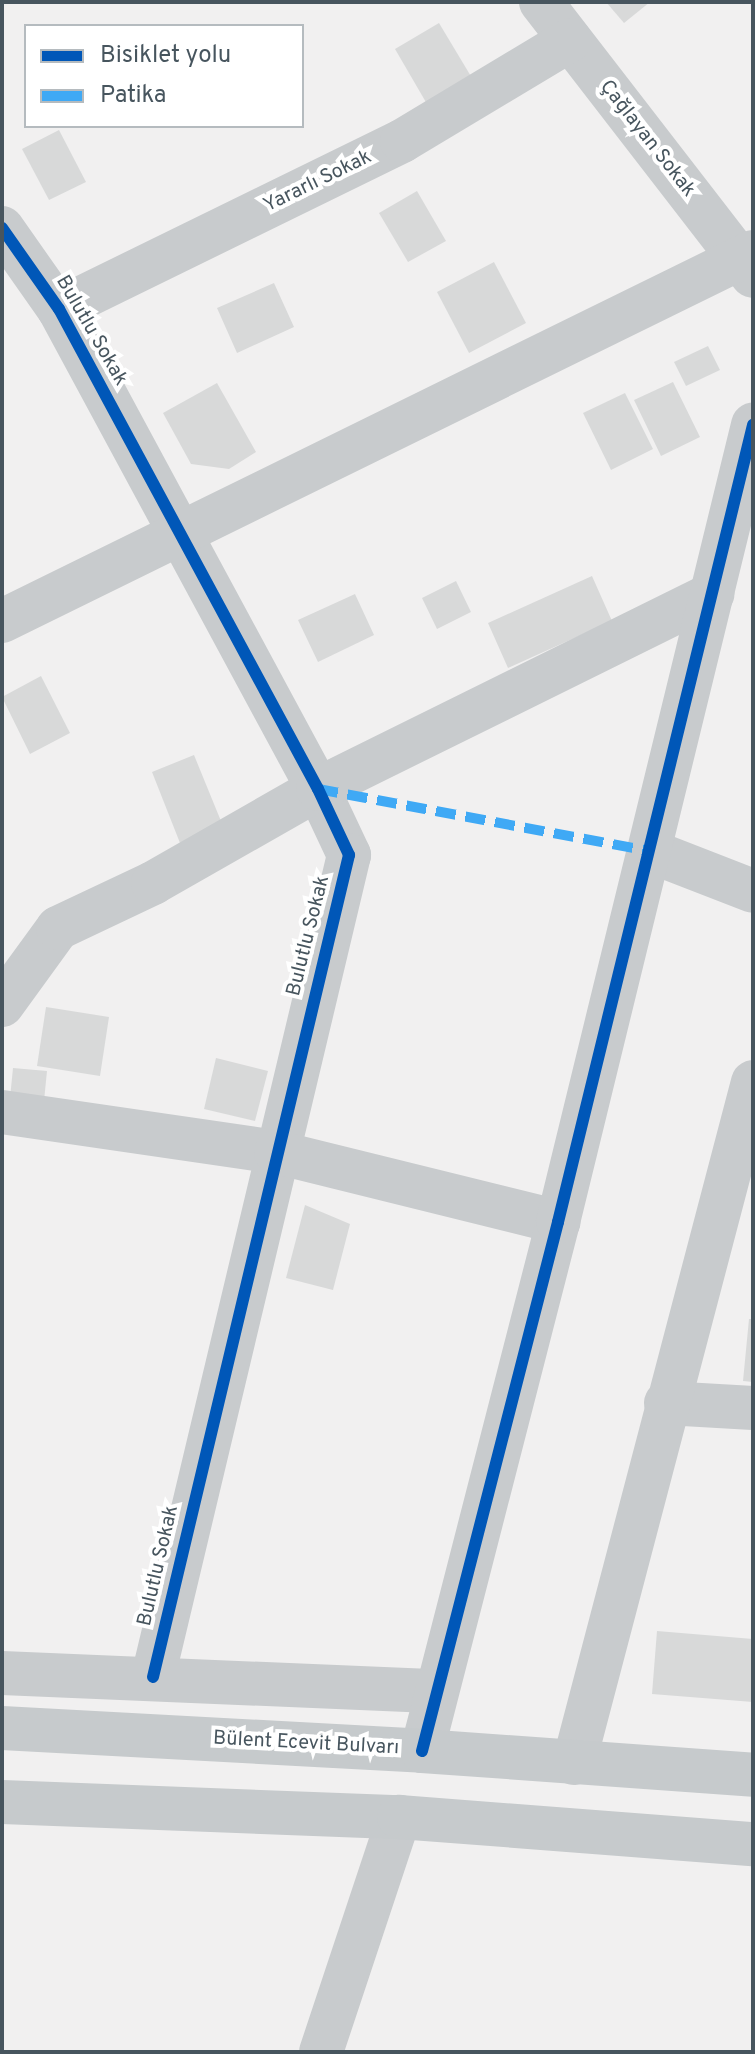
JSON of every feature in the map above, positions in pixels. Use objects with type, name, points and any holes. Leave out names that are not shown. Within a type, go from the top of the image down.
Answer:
[{"type":"main road","name":"Bülent Ecevit Bulvarı","points":[[2,1728],[422,1751],[753,1775]]},
{"type":"main road","points":[[2,1802],[399,1817],[753,1844]]},
{"type":"street","name":"Çağlayan Sokak","points":[[541,2],[748,262]]},
{"type":"street","name":"Yararlı Sokak","points":[[59,309],[402,141],[570,40]]},
{"type":"street","name":"Bulutlu Sokak","points":[[2,228],[59,309],[318,789],[349,855],[153,1677]]},
{"type":"street","points":[[2,621],[179,531],[748,262]]},
{"type":"street","points":[[422,1751],[558,1222],[753,425]]},
{"type":"street","points":[[2,1005],[58,928],[153,883],[318,789],[712,594]]},
{"type":"street","points":[[650,851],[753,891]]},
{"type":"street","points":[[574,1763],[666,1403],[753,1082]]},
{"type":"street","points":[[2,1112],[276,1152],[558,1222]]},
{"type":"street","points":[[666,1403],[753,1408]]},
{"type":"street","points":[[2,1673],[437,1691]]},
{"type":"street","points":[[321,2052],[399,1817]]},
{"type":"building","points":[[606,2],[650,2],[624,23]]},
{"type":"building","points":[[439,23],[472,78],[427,104],[395,49]]},
{"type":"building","points":[[59,130],[86,182],[49,200],[22,149]]},
{"type":"building","points":[[417,191],[446,241],[408,262],[379,213]]},
{"type":"building","points":[[494,262],[526,323],[469,353],[437,292]]},
{"type":"building","points":[[274,283],[294,327],[237,353],[217,308]]},
{"type":"building","points":[[708,346],[720,370],[686,386],[674,362]]},
{"type":"building","points":[[673,382],[700,437],[661,456],[634,400]]},
{"type":"building","points":[[217,383],[256,452],[229,469],[191,464],[163,413]]},
{"type":"building","points":[[625,393],[653,449],[611,470],[583,413]]},
{"type":"building","points":[[592,576],[612,621],[508,668],[488,623]]},
{"type":"building","points":[[456,581],[471,612],[437,629],[422,598]]},
{"type":"building","points":[[355,594],[374,635],[318,662],[298,620]]},
{"type":"building","points":[[41,676],[70,733],[30,754],[2,697]]},
{"type":"building","points":[[194,755],[223,826],[180,843],[152,772]]},
{"type":"building","points":[[46,1007],[109,1017],[100,1076],[37,1066]]},
{"type":"building","points":[[216,1058],[268,1071],[255,1121],[204,1109]]},
{"type":"building","points":[[13,1068],[47,1071],[44,1101],[10,1098]]},
{"type":"building","points":[[305,1205],[350,1224],[333,1290],[286,1278]]},
{"type":"building","points":[[749,1319],[753,1319],[753,1382],[743,1381]]},
{"type":"building","points":[[657,1631],[753,1639],[753,1702],[652,1694]]},
{"type":"marked path","points":[[318,789],[650,851]]},
{"type":"cycle path","points":[[2,228],[59,309],[318,789],[349,855],[153,1677]]},
{"type":"cycle path","points":[[422,1751],[558,1222],[753,425]]}]
